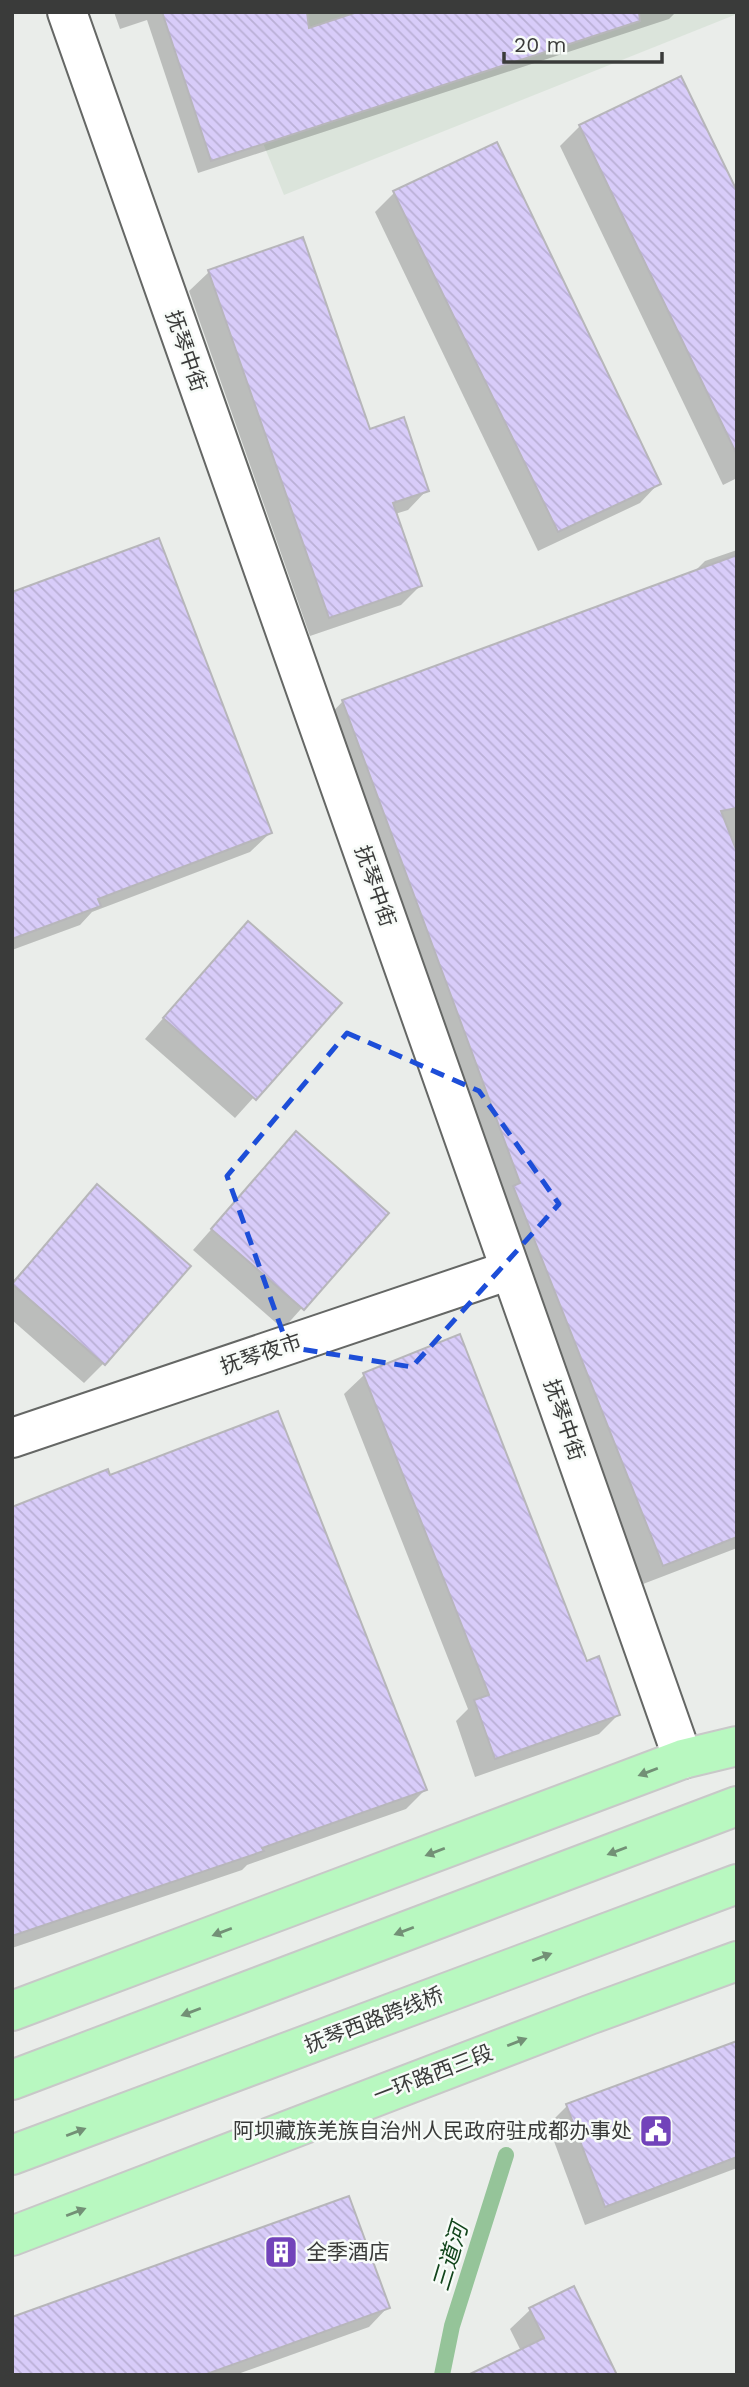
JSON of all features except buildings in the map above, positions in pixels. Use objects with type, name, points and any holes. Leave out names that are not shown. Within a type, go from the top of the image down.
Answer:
[{"type":"main road","points":[[12,2011],[683,1759],[737,1746]]},
{"type":"main road","points":[[12,2080],[732,1808]]},
{"type":"main road","name":"抚琴西路跨线桥","points":[[12,2155],[737,1884]]},
{"type":"main road","name":"一环路西三段","points":[[12,2236],[737,1961]]},
{"type":"street","name":"抚琴中街","points":[[66,12],[683,1759]]},
{"type":"street","name":"抚琴夜市","points":[[12,1438],[510,1270]]},
{"type":"highlighted area","points":[[347,1033],[479,1091],[559,1204],[412,1367],[288,1347],[227,1176]]},
{"type":"shaded area","points":[[210,12],[737,12],[737,14],[284,195]]},
{"type":"waterway","name":"三道河","points":[[442,2375],[452,2326],[506,2155]]},
{"type":"place","name":"阿坝藏族羌族自治州人民政府驻成都办事处","points":[[656,2131]]},
{"type":"place","name":"全季酒店","points":[[281,2252]]}]
